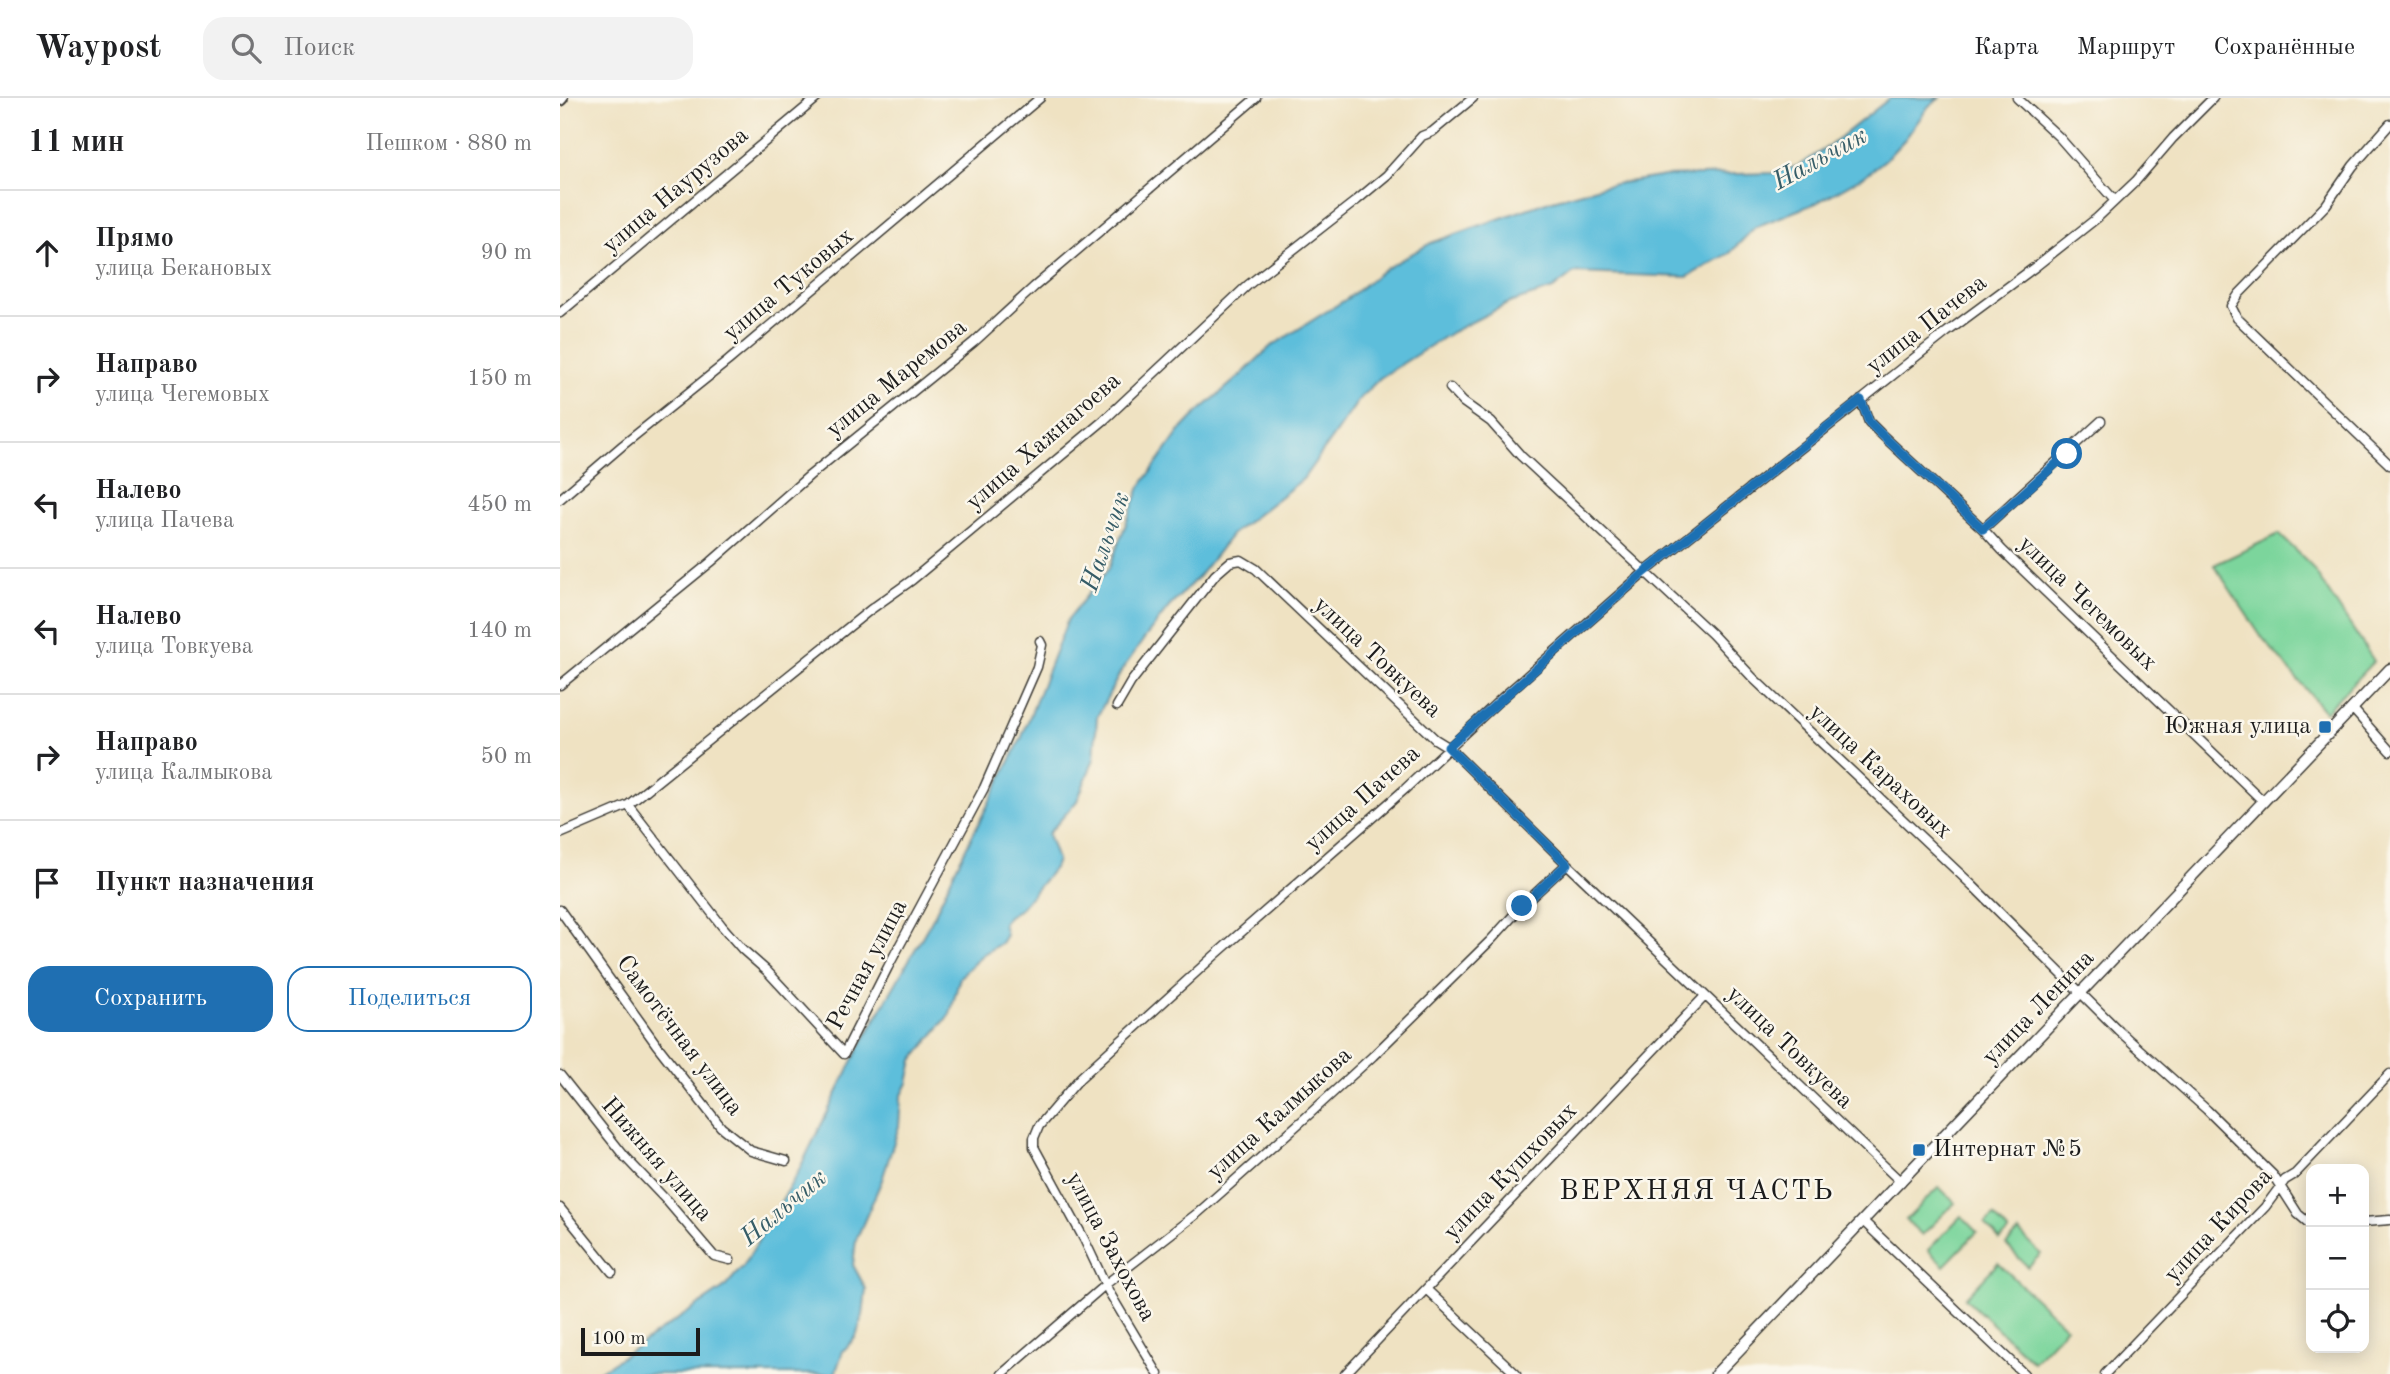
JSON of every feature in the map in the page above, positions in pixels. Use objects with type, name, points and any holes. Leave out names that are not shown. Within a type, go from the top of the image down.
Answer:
[{"type":"street","name":"улица Наурузова","points":[[560,313],[817,98]]},
{"type":"street","name":"улица Туковых","points":[[560,499],[1040,98]]},
{"type":"street","name":"улица Маремова","points":[[560,685],[711,562],[809,475],[974,342],[1034,287],[1082,249],[1256,98]]},
{"type":"street","name":"улица Хажнагоева","points":[[628,805],[870,610],[912,580],[1103,421],[1248,285],[1357,200],[1387,175],[1422,136],[1432,132],[1473,98]]},
{"type":"street","points":[[2017,98],[2059,137],[2115,201]]},
{"type":"street","name":"улица Пачева","points":[[1034,1138],[1048,1114],[1080,1078],[1645,572],[1947,332],[2035,267],[2115,201],[2213,98]]},
{"type":"street","points":[[2390,124],[2353,166],[2326,205],[2239,293],[2231,306],[2237,318],[2390,465]]},
{"type":"street","name":"улица Караховых","points":[[1450,388],[1463,402],[1490,422],[1521,456],[1712,634],[1753,678],[1973,886],[2118,1030],[2207,1110],[2273,1175],[2298,1214],[2306,1221]]},
{"type":"street","name":"улица Чегемовых","points":[[1861,400],[1869,422],[1880,433],[1983,529],[2264,802]]},
{"type":"street","points":[[1983,529],[2101,421]]},
{"type":"street","name":"улица Товкуева","points":[[1117,706],[1131,682],[1215,575],[1230,562],[1241,560],[1256,569],[1435,739],[1448,747],[1901,1182]]},
{"type":"street","name":"Речная улица","points":[[628,805],[722,926],[844,1054],[985,788],[1037,667],[1042,645],[1040,641]]},
{"type":"street","name":"улица Ленина","points":[[1716,1374],[2390,669]]},
{"type":"street","points":[[2352,708],[2390,751]]},
{"type":"street","points":[[560,834],[628,805]]},
{"type":"street","name":"улица Калмыкова","points":[[1002,1374],[1106,1284],[1199,1212],[1353,1074],[1567,864]]},
{"type":"street","name":"Самотёчная улица","points":[[560,910],[656,1044],[721,1127],[751,1151],[786,1161]]},
{"type":"street","name":"улица Кушховых","points":[[1345,1374],[1705,996]]},
{"type":"street","name":"улица Кирова","points":[[2105,1374],[2390,1074]]},
{"type":"street","name":"Нижняя улица","points":[[560,1075],[625,1157],[714,1255],[730,1260]]},
{"type":"street","name":"улица Захохова","points":[[1034,1138],[1034,1147],[1106,1284],[1158,1374]]},
{"type":"street","points":[[560,1208],[612,1272]]},
{"type":"street","points":[[2369,1222],[2390,1220]]},
{"type":"street","points":[[1863,1222],[2024,1374]]},
{"type":"street","points":[[1426,1289],[1516,1374]]},
{"type":"green space","points":[[2279,534],[2309,563],[2374,661],[2325,712],[2260,635],[2214,565]]},
{"type":"green space","points":[[1939,1187],[1955,1203],[1922,1235],[1906,1220]]},
{"type":"green space","points":[[1961,1216],[1977,1232],[1944,1266],[1928,1250]]},
{"type":"green space","points":[[1994,1216],[2009,1232],[2000,1240],[1985,1224]]},
{"type":"green space","points":[[2019,1232],[2041,1254],[2028,1267],[2006,1245]]},
{"type":"green space","points":[[1998,1263],[2066,1327],[2033,1362],[1965,1298]]},
{"type":"water","name":"Нальчик","points":[[1890,98],[1940,98],[1929,106],[1905,139],[1886,159],[1866,175],[1816,203],[1755,227],[1730,253],[1687,277],[1574,273],[1553,289],[1509,303],[1452,332],[1380,378],[1361,397],[1303,479],[1232,534],[1199,576],[1169,607],[1120,673],[1097,717],[1094,759],[1077,801],[1048,834],[1057,860],[1054,868],[1020,909],[1008,916],[1003,923],[1006,935],[1001,943],[982,955],[960,977],[950,1014],[913,1060],[908,1083],[901,1097],[899,1126],[882,1180],[856,1240],[853,1265],[866,1289],[863,1315],[856,1337],[843,1351],[835,1374],[596,1374],[724,1288],[744,1265],[797,1174],[858,1050],[934,916],[1021,739],[1068,619],[1109,568],[1140,487],[1180,431],[1198,412],[1270,347],[1348,298],[1383,270],[1431,243],[1549,201],[1603,186],[1665,176],[1774,173],[1798,166],[1832,144]]},
{"type":"place","name":"Южная улица","points":[[2325,727]]},
{"type":"place","name":"Интернат №5","points":[[1919,1150]]},
{"type":"district","name":"ВЕРХНЯЯ ЧАСТЬ","points":[[1697,1192]]},
{"type":"route","points":[[1522,906],[1567,864],[1448,747],[1645,572],[1861,400],[1869,422],[1983,529],[2067,454]]}]
